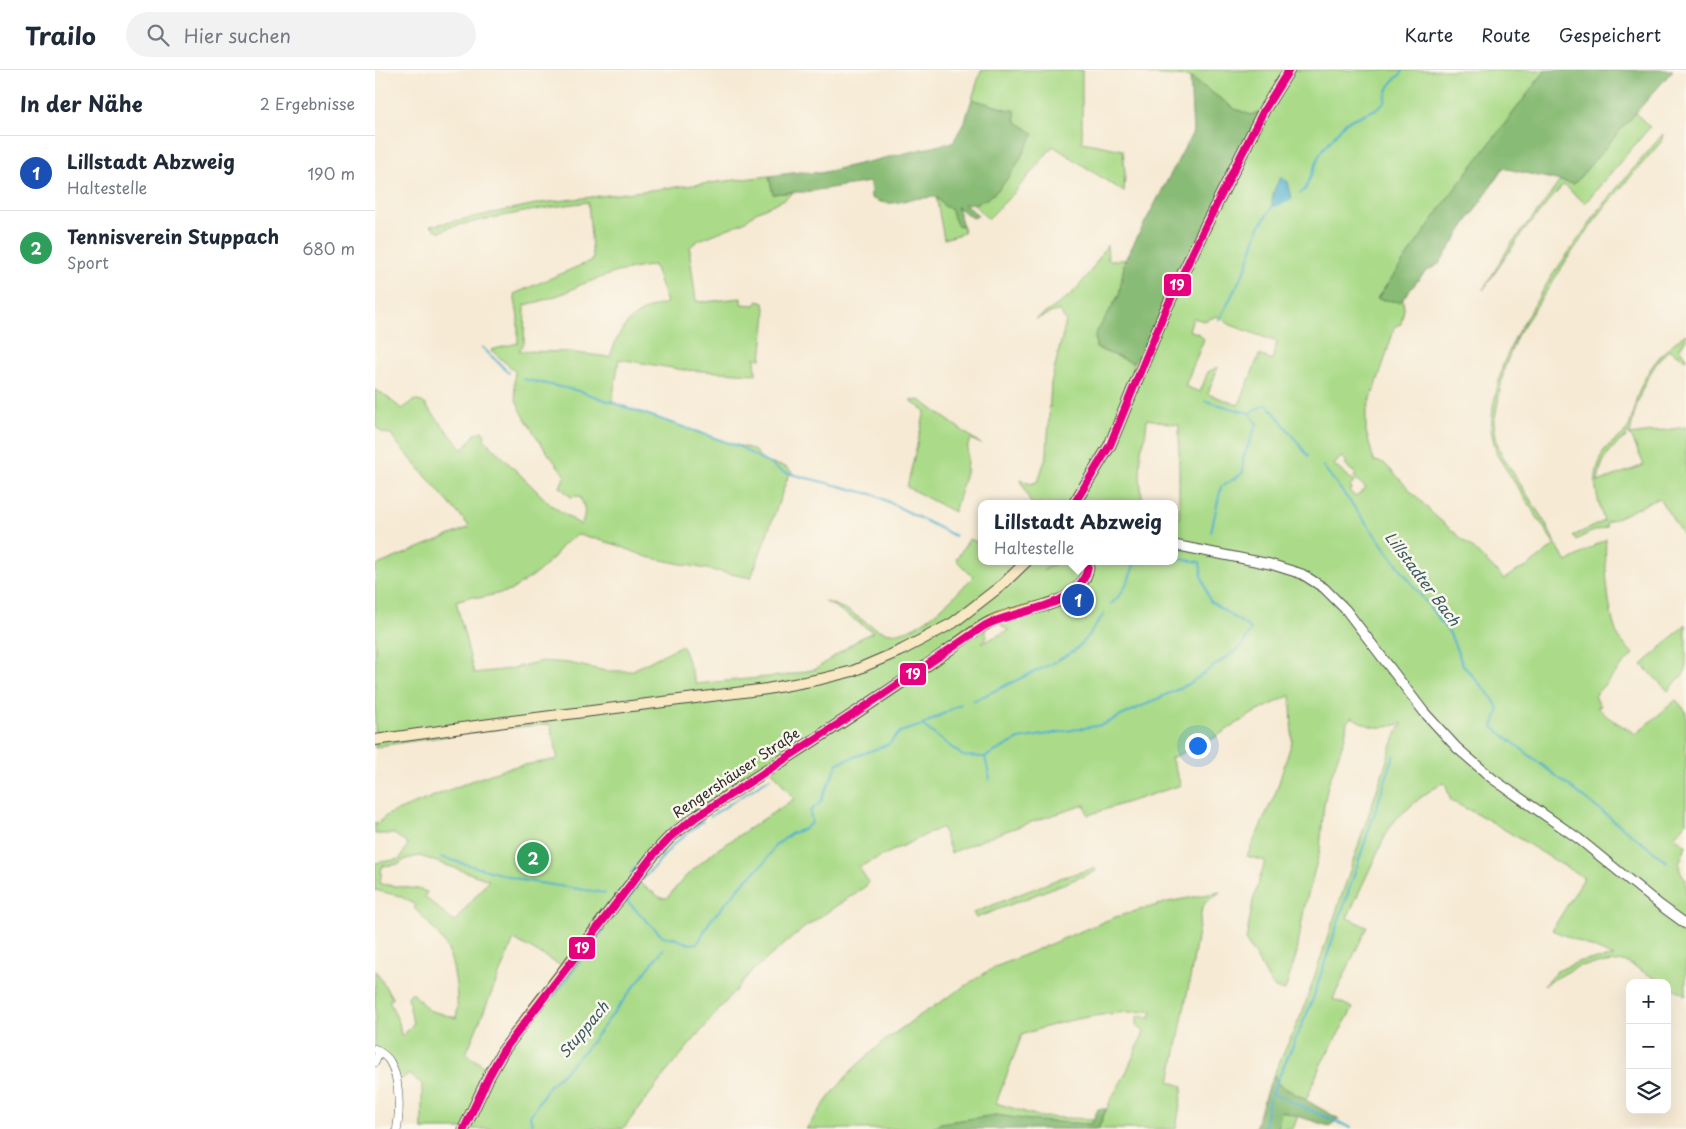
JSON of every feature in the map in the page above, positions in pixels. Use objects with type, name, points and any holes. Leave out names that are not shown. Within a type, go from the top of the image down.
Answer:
[{"type":"main road","points":[[1076,500],[1110,445],[1167,309],[1206,225],[1264,110],[1289,70]]},
{"type":"main road","points":[[375,740],[512,720],[767,689],[853,671],[903,650],[953,622],[1001,585],[1023,565]]},
{"type":"main road","name":"Rengershäuser Straße","points":[[464,1129],[503,1051],[645,865],[671,836],[696,817],[984,626],[1001,618],[1046,606],[1067,597],[1082,581],[1088,565]]},
{"type":"street","points":[[1178,545],[1270,564],[1302,574],[1324,588],[1346,610],[1422,710],[1457,748],[1493,779],[1579,839],[1686,924]]},
{"type":"street","points":[[375,1062],[377,1050]]},
{"type":"street","points":[[377,1050],[390,1062],[394,1071],[399,1106],[397,1129]]},
{"type":"green space","points":[[981,70],[1082,70],[1082,142],[1123,150],[1124,192],[1053,146],[1014,193],[988,219],[974,205],[996,192],[1010,175],[1033,134],[1016,121],[1009,110],[972,99]]},
{"type":"green space","points":[[1153,70],[1546,70],[1377,298],[1400,302],[1403,299],[1404,309],[1401,324],[1395,326],[1366,412],[1366,432],[1374,461],[1384,463],[1433,514],[1475,550],[1504,579],[1527,567],[1555,545],[1497,455],[1491,430],[1493,406],[1503,364],[1516,335],[1551,277],[1604,203],[1663,134],[1661,142],[1606,205],[1570,255],[1517,336],[1504,369],[1494,423],[1497,443],[1503,457],[1546,524],[1567,562],[1606,539],[1606,574],[1612,616],[1618,636],[1633,654],[1594,696],[1601,706],[1597,707],[1609,718],[1636,734],[1676,700],[1686,711],[1686,823],[1674,837],[1686,845],[1679,866],[1686,879],[1686,995],[1671,987],[1671,979],[1657,979],[1624,961],[1578,966],[1544,985],[1557,971],[1580,961],[1614,957],[1552,930],[1584,878],[1487,819],[1451,801],[1445,783],[1438,785],[1420,798],[1396,819],[1387,832],[1347,918],[1367,927],[1333,999],[1353,1008],[1321,1064],[1306,1100],[1278,1084],[1274,1074],[1303,1011],[1392,745],[1403,723],[1377,727],[1365,724],[1352,717],[1347,722],[1345,737],[1328,785],[1324,804],[1320,850],[1304,909],[1297,952],[1285,991],[1275,988],[1270,982],[1246,941],[1253,901],[1265,861],[1247,856],[1276,792],[1292,741],[1291,695],[1252,714],[1209,741],[1171,758],[1181,785],[1088,815],[1085,805],[1017,827],[951,853],[942,827],[859,867],[868,881],[866,886],[805,927],[751,972],[669,1069],[623,1129],[422,1129],[422,1084],[409,1074],[396,1083],[394,1071],[375,1049],[375,970],[393,999],[389,1000],[399,1023],[401,1035],[403,1036],[413,1024],[408,997],[412,992],[428,1010],[456,1018],[455,981],[451,960],[445,944],[414,908],[416,905],[400,896],[375,890],[375,863],[400,859],[408,844],[394,834],[375,834],[375,823],[377,824],[387,815],[508,768],[558,759],[550,724],[495,729],[375,748],[375,566],[470,527],[391,434],[383,433],[375,426],[375,390],[402,409],[415,400],[424,403],[463,450],[475,434],[482,431],[485,435],[484,439],[551,505],[581,525],[585,511],[579,496],[571,497],[560,487],[565,475],[537,438],[519,408],[515,392],[515,371],[491,350],[518,343],[518,317],[514,294],[593,260],[588,202],[484,220],[450,227],[440,232],[430,226],[541,203],[769,176],[773,194],[793,192],[785,199],[756,212],[744,222],[697,241],[690,247],[696,301],[704,302],[741,298],[741,304],[755,305],[758,301],[764,303],[766,314],[761,359],[755,358],[756,374],[684,370],[619,359],[612,402],[734,445],[749,448],[755,451],[763,461],[788,468],[791,471],[794,475],[789,474],[751,578],[647,557],[617,545],[577,535],[562,545],[555,556],[537,573],[510,591],[479,598],[472,596],[456,601],[474,673],[509,669],[542,661],[568,663],[606,671],[631,671],[682,645],[696,684],[789,675],[816,669],[859,639],[873,632],[824,601],[845,609],[885,632],[896,633],[908,630],[921,624],[933,615],[973,577],[956,560],[969,539],[978,542],[978,565],[1050,565],[1043,571],[1053,565],[1178,565],[1179,425],[1147,419],[1145,438],[1141,449],[1140,478],[1143,500],[1029,500],[1021,480],[1031,484],[1038,481],[1047,454],[1051,383],[1066,321],[1060,311],[1036,319],[1063,301],[1077,288],[1107,245],[1108,260],[1125,260],[1119,295],[1095,335],[1096,348],[1134,363],[1133,381],[1263,110],[1251,115],[1235,109],[1190,77],[1147,74]],"holes":[[[654,265],[667,303],[646,310],[630,321],[618,336],[610,357],[567,352],[519,351],[524,343],[525,305],[567,292],[580,285],[617,272]],[[1217,316],[1231,325],[1277,342],[1272,360],[1259,355],[1239,405],[1208,394],[1218,367],[1208,372],[1200,392],[1185,386],[1204,339],[1199,334],[1189,330],[1193,318],[1204,321]],[[1341,457],[1347,462],[1345,465],[1356,474],[1354,477],[1366,488],[1356,497],[1349,491],[1352,488],[1350,486],[1356,481],[1353,481],[1334,465]],[[997,619],[1003,627],[1009,630],[982,643],[987,636],[984,626]],[[770,768],[794,799],[715,851],[685,877],[667,898],[661,898],[634,879],[696,817]],[[420,856],[489,880],[454,922],[425,897],[427,892],[380,884],[382,866],[399,864],[406,859]],[[514,939],[565,968],[490,1072],[466,1054]]]},
{"type":"green space","points":[[1546,70],[1673,70],[1574,184],[1503,168],[1439,264],[1425,272],[1400,302],[1377,299],[1450,195]]},
{"type":"green space","points":[[1190,77],[1235,109],[1251,115],[1262,111],[1171,299],[1134,363],[1096,348],[1095,335],[1119,295],[1125,260],[1193,132]]},
{"type":"green space","points":[[972,99],[1015,110],[1016,121],[1034,134],[1014,168],[998,190],[988,198],[977,203],[964,204],[978,215],[973,218],[957,207],[963,226],[957,225],[950,208],[945,207],[936,197],[884,203],[871,198],[870,182],[804,192],[773,194],[769,176],[800,172],[820,173],[953,142],[965,121]]},
{"type":"green space","points":[[1635,113],[1650,127],[1585,203],[1563,185],[1523,232],[1483,290],[1511,244],[1560,181],[1574,184]]},
{"type":"green space","points":[[936,196],[945,207],[950,208],[957,225],[963,226],[964,233],[944,239]]},
{"type":"green space","points":[[1686,334],[1686,339],[1679,350],[1686,355],[1686,360],[1669,350],[1653,368],[1638,400],[1630,435],[1686,427],[1686,540],[1659,498],[1606,523],[1607,527],[1576,540],[1573,536],[1604,521],[1598,498],[1596,476],[1604,450],[1627,430],[1636,400],[1649,371],[1669,347]],"holes":[[[1627,432],[1632,438],[1644,465],[1598,482],[1606,456],[1626,437]]]},
{"type":"green space","points":[[920,400],[981,444],[971,439],[968,445],[966,473],[954,512],[907,487],[925,411],[910,401]]},
{"type":"green space","points":[[1686,624],[1686,671],[1668,691],[1642,665]]},
{"type":"green space","points":[[1095,868],[1096,871],[976,918],[973,913],[1063,877]]},
{"type":"green space","points":[[1220,892],[1205,903],[1202,908],[1170,1082],[1183,1086],[1176,1129],[1098,1129],[1144,1032],[1137,1025],[1137,1017],[1143,1015],[1150,1018],[1152,1011],[1086,1017],[1022,1035],[996,1103],[1041,1117],[1093,1119],[1091,1124],[1037,1121],[996,1115],[941,1123],[931,1129],[806,1129],[852,1070],[884,1041],[993,968],[1115,917],[1168,902]]},
{"type":"green space","points":[[1274,1074],[1278,1084],[1339,1119],[1329,1126],[1281,1111],[1278,1129],[1255,1129]]},
{"type":"green space","points":[[1098,1109],[1106,1109],[1098,1129],[931,1129],[941,1123],[996,1115],[1037,1121],[1091,1124]]},
{"type":"green space","points":[[1280,1111],[1298,1116],[1293,1129],[1278,1129]]},
{"type":"water","points":[[1281,177],[1288,182],[1292,198],[1272,207],[1274,191]]},
{"type":"waterway","name":"Stuppach","points":[[1300,193],[1305,190],[1321,152],[1346,122],[1376,109],[1385,102],[1388,89],[1402,73],[1402,70]]},
{"type":"waterway","points":[[1219,320],[1246,268],[1259,227],[1272,207],[1292,198]]},
{"type":"waterway","points":[[482,347],[509,373]]},
{"type":"waterway","points":[[523,379],[579,391],[738,446],[783,472],[875,495],[955,536]]},
{"type":"waterway","points":[[1205,401],[1249,413],[1257,424],[1243,458],[1243,473],[1221,487],[1211,532]]},
{"type":"waterway","points":[[1250,413],[1266,404],[1308,456]]},
{"type":"waterway","name":"Lillstadter Bach","points":[[1323,466],[1450,634],[1463,665],[1493,699],[1499,710],[1493,727],[1667,862]]},
{"type":"waterway","points":[[922,725],[963,756],[985,757],[1019,739],[1102,725],[1189,684],[1242,646],[1251,629],[1210,601],[1202,577],[1200,562],[1178,559]]},
{"type":"waterway","points":[[1111,604],[1126,584],[1134,565]]},
{"type":"waterway","points":[[973,701],[1074,651],[1086,639],[1104,614]]},
{"type":"waterway","points":[[671,939],[690,944],[698,943],[710,921],[745,881],[765,862],[775,846],[792,833],[802,830],[812,823],[810,811],[820,803],[838,763],[889,744],[900,732],[922,725],[961,704]]},
{"type":"waterway","points":[[1271,1095],[1311,1004],[1394,755]]},
{"type":"waterway","points":[[985,757],[990,779]]},
{"type":"waterway","points":[[711,816],[770,778]]},
{"type":"waterway","points":[[642,880],[675,843],[703,821]]},
{"type":"waterway","points":[[630,874],[654,845]]},
{"type":"waterway","points":[[440,857],[526,881],[605,893]]},
{"type":"waterway","points":[[615,914],[637,888]]},
{"type":"waterway","points":[[627,901],[662,936],[672,938]]},
{"type":"waterway","points":[[554,996],[604,930]]},
{"type":"waterway","name":"Stuppach","points":[[533,1129],[530,1116],[549,1086],[586,1049],[664,948]]},
{"type":"waterway","points":[[1273,1094],[1351,1128]]},
{"type":"waterway","points":[[1264,1129],[1269,1099]]},
{"type":"transit line","name":"19","points":[[1076,500],[1110,445],[1166,309],[1206,225],[1264,110],[1289,70]]},
{"type":"transit line","name":"19","points":[[464,1129],[503,1051],[654,854],[671,836],[696,817],[984,626],[1055,602],[1068,595],[1078,587],[1085,576],[1088,565]]},
{"type":"place","name":"Lillstadt Abzweig","points":[[1078,600]]},
{"type":"place","name":"Tennisverein Stuppach","points":[[533,858]]}]
